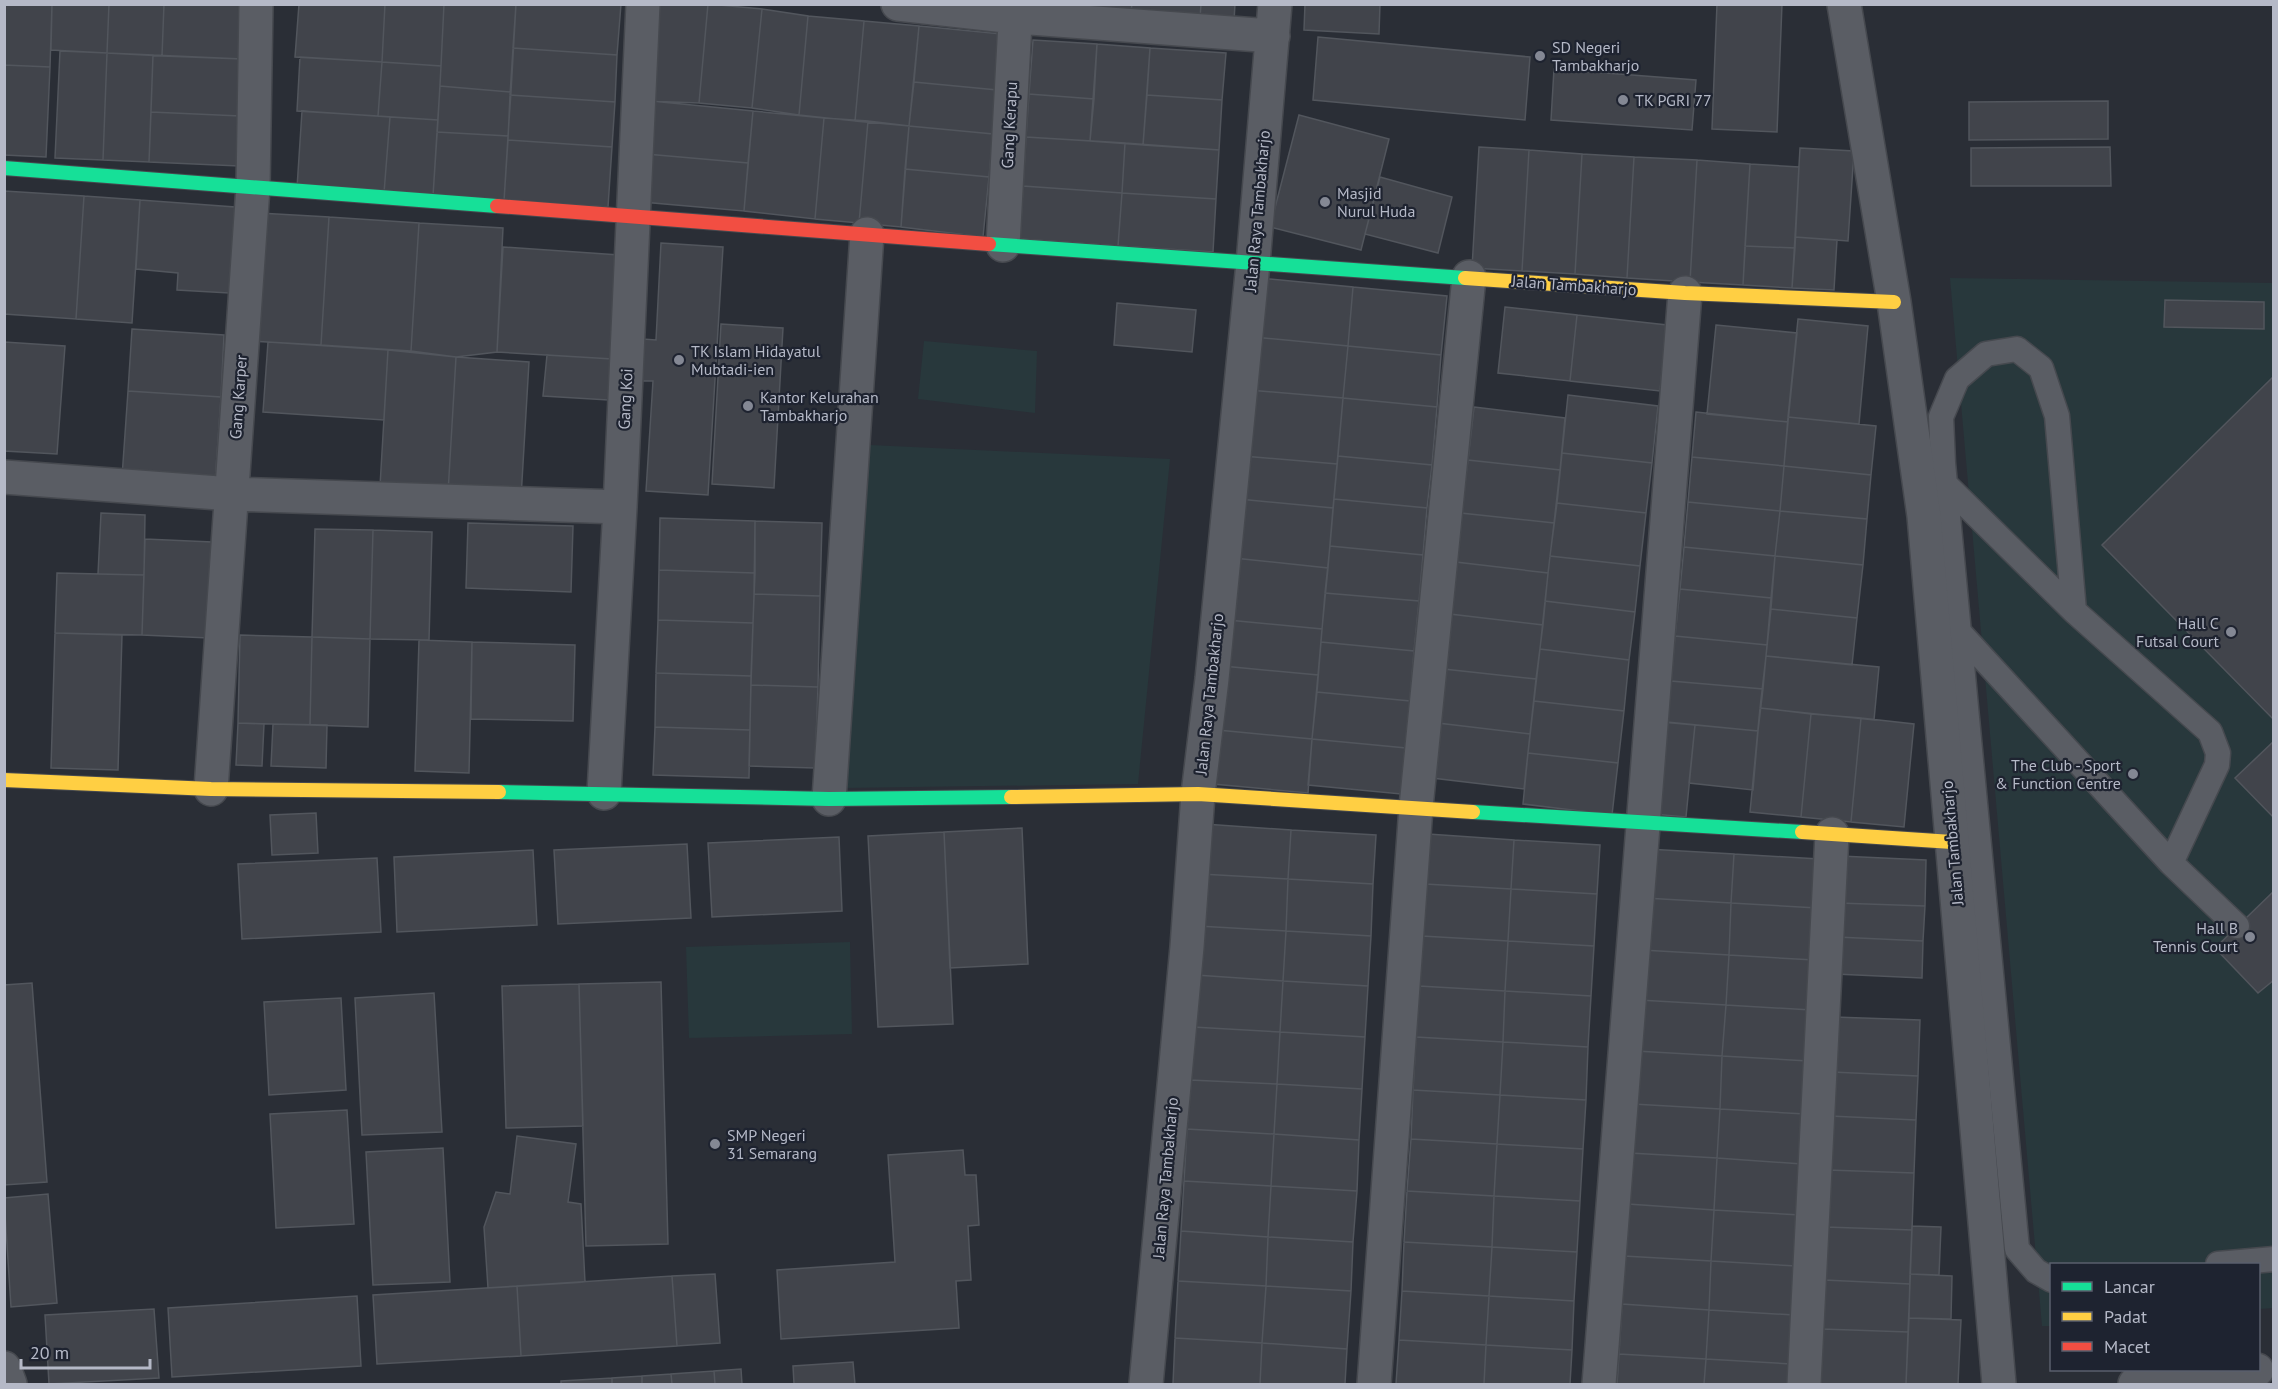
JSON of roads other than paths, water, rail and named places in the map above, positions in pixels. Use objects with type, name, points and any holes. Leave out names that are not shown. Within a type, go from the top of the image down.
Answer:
[{"type":"street","name":"Gang Karper","points":[[211,789],[253,187],[256,4]]},
{"type":"street","name":"Gang Koi","points":[[604,793],[620,507],[643,4]]},
{"type":"street","points":[[898,4],[1016,11],[1274,20]]},
{"type":"street","name":"Jalan Tambakharjo","points":[[1844,4],[1894,302],[1924,516],[1999,1384]]},
{"type":"street","name":"Gang Kerapu","points":[[1003,245],[1016,11]]},
{"type":"street","name":"Jalan Raya Tambakharjo","points":[[1146,1384],[1187,947],[1198,794],[1212,679],[1253,263],[1274,20]]},
{"type":"street","name":"Jalan Tambakharjo","points":[[4,168],[1253,263],[1685,293],[1894,302]]},
{"type":"street","points":[[829,799],[867,234]]},
{"type":"street","points":[[1374,1384],[1416,807],[1470,277]]},
{"type":"street","points":[[1599,1384],[1685,293]]},
{"type":"street","points":[[4,477],[232,494],[620,507]]},
{"type":"street","points":[[4,780],[211,789],[604,793],[829,799],[1198,794],[1952,842]]},
{"type":"street","points":[[1804,1384],[1832,834]]},
{"type":"street","points":[[4,1368],[10,1384]]},
{"type":"street","points":[[2135,1384],[2249,1371]]},
{"type":"lane","points":[[2050,1279],[2036,1271],[2017,1249],[1941,417],[1957,379],[1986,354],[2017,349],[2041,368],[2057,416],[2074,611]]},
{"type":"lane","points":[[1946,485],[2074,611],[2210,732],[2216,743],[2217,765],[2171,863]]},
{"type":"lane","points":[[1959,632],[2171,863],[2237,926]]},
{"type":"lane","points":[[2229,1263],[2274,1259]]},
{"type":"place","name":"SD Negeri Tambakharjo","points":[[1540,56]]},
{"type":"place","name":"TK PGRI 77","points":[[1623,100]]},
{"type":"place","name":"Masjid Nurul Huda","points":[[1325,202]]},
{"type":"place","name":"TK Islam Hidayatul Mubtadi-ien","points":[[679,360]]},
{"type":"place","name":"Kantor Kelurahan Tambakharjo","points":[[748,406]]},
{"type":"place","name":"Hall C Futsal Court","points":[[2231,632]]},
{"type":"place","name":"The Club - Sport & Function Centre","points":[[2133,774]]},
{"type":"place","name":"Hall B Tennis Court","points":[[2250,937]]},
{"type":"place","name":"SMP Negeri 31 Semarang","points":[[715,1144]]}]
